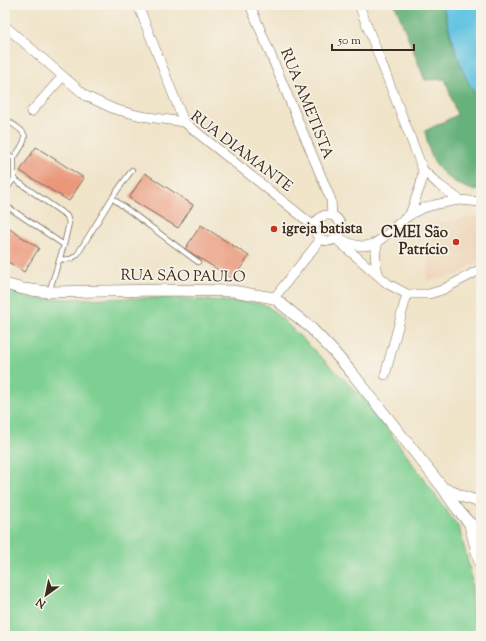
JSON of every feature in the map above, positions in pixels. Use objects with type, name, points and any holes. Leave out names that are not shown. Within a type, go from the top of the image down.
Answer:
[{"type":"main road","points":[[476,529],[481,563]]},
{"type":"street","points":[[138,5],[184,122]]},
{"type":"street","name":"RUA AMETISTA","points":[[250,5],[330,200],[332,215]]},
{"type":"street","points":[[359,5],[423,170],[439,185],[460,200]]},
{"type":"street","name":"RUA DIAMANTE","points":[[5,26],[86,96],[114,110],[141,116],[184,122],[315,227]]},
{"type":"street","points":[[31,112],[63,76]]},
{"type":"street","points":[[410,214],[423,170]]},
{"type":"street","points":[[337,238],[358,246],[366,246],[378,242],[410,214],[441,203],[460,200],[481,202]]},
{"type":"street","points":[[322,215],[332,215],[337,217],[340,221],[342,227],[341,232],[337,238],[329,241],[321,239],[316,234],[315,227],[319,218],[322,215]]},
{"type":"street","points":[[337,238],[379,276],[393,287],[407,294],[429,294],[442,290],[481,269]]},
{"type":"street","points":[[274,298],[321,239]]},
{"type":"street","points":[[378,242],[375,251],[375,260],[379,276]]},
{"type":"street","name":"RUA SÃO PAULO","points":[[5,284],[23,289],[49,292],[161,290],[233,291],[274,298],[311,328],[333,351],[443,488],[457,508],[476,529]]},
{"type":"street","points":[[385,375],[407,294]]},
{"type":"street","name":"RUA SÃO PAULO","points":[[443,488],[481,502]]},
{"type":"lane","points":[[5,119],[23,131],[26,137],[14,158],[14,179],[5,191]]},
{"type":"lane","points":[[5,153],[14,158]]},
{"type":"lane","points":[[59,260],[71,258],[76,254],[132,170]]},
{"type":"lane","points":[[14,179],[67,216],[69,223],[64,245],[49,292]]},
{"type":"lane","points":[[112,198],[198,262]]},
{"type":"lane","points":[[5,205],[64,245]]},
{"type":"shaded area","name":"CMEI São Patrício","points":[[481,215],[481,260],[457,275],[427,281],[432,224]]},
{"type":"green space","points":[[395,5],[443,5],[452,41],[473,91],[481,103],[481,156],[477,191],[456,183],[450,179],[439,168],[431,155],[425,131],[457,115],[445,79],[425,80]]},
{"type":"green space","points":[[5,288],[31,299],[169,298],[257,303],[267,306],[371,406],[459,528],[471,574],[474,627],[473,636],[5,636]]},
{"type":"water","points":[[443,5],[481,5],[481,103],[467,80],[462,68],[453,43]]},
{"type":"building","points":[[36,147],[84,178],[69,201],[20,171]]},
{"type":"building","points":[[145,173],[193,205],[178,228],[129,198]]},
{"type":"building","points":[[201,225],[249,256],[233,279],[185,249]]},
{"type":"building","points":[[5,226],[39,248],[24,272],[5,260]]},
{"type":"place","name":"igreja batista","points":[[274,229]]},
{"type":"place","name":"CMEI São Patrício","points":[[456,242]]}]
